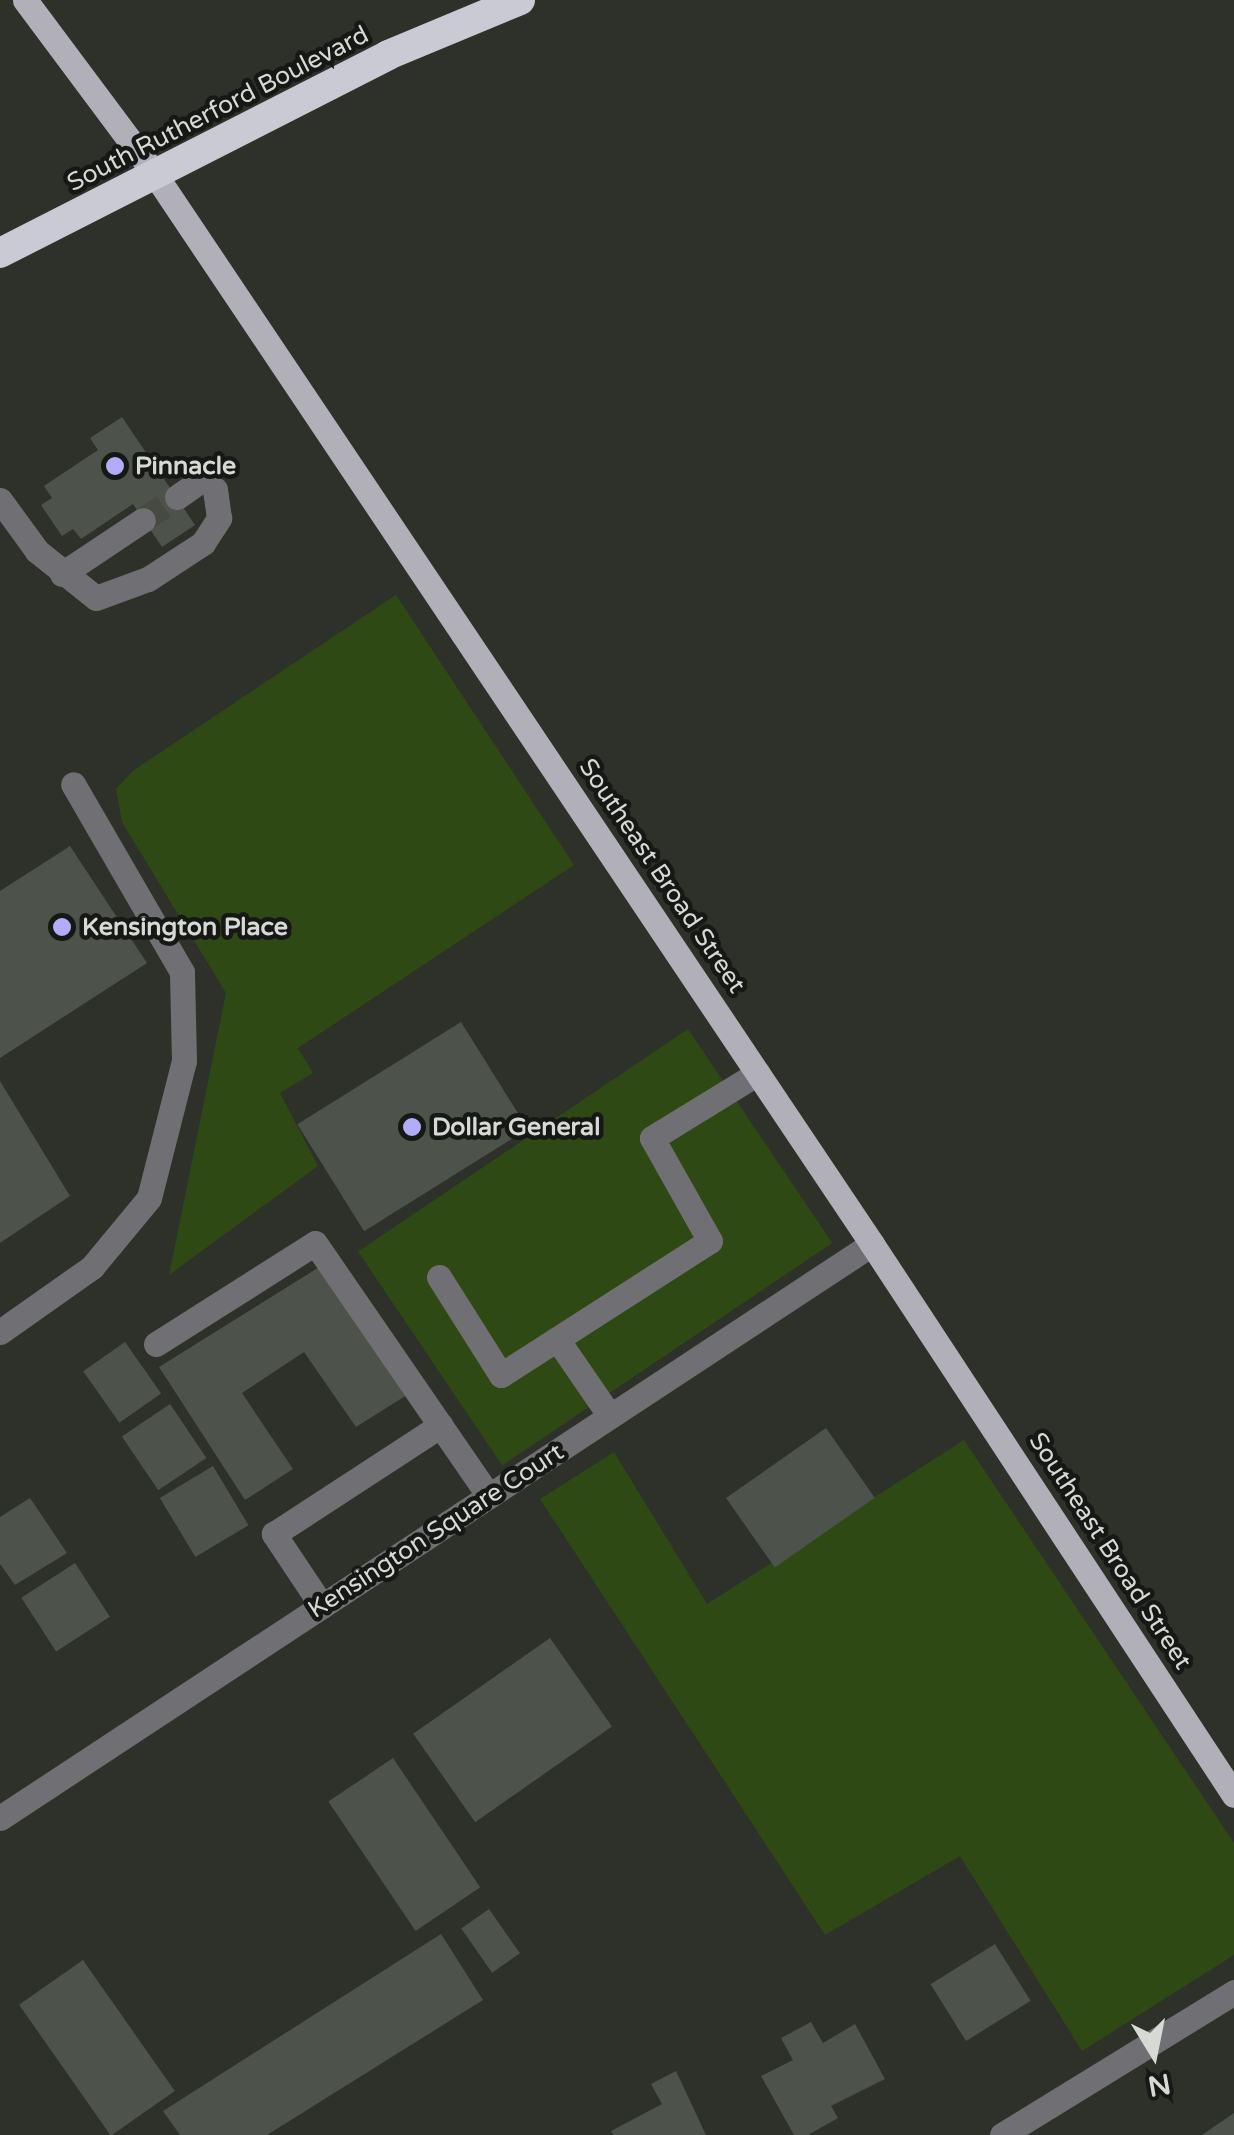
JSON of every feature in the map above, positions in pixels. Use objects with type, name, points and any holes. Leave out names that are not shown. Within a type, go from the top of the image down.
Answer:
[{"type":"highway","name":"South Rutherford Boulevard","points":[[0,252],[388,55],[520,0]]},
{"type":"main road","name":"Southeast Broad Street","points":[[25,0],[156,176],[872,1244],[1234,1796]]},
{"type":"street","points":[[0,500],[37,551],[96,598],[148,579],[202,542],[218,518],[211,483],[176,497]]},
{"type":"street","points":[[62,574],[143,520]]},
{"type":"street","points":[[0,1332],[92,1267],[149,1198],[184,1061],[182,972],[72,784]]},
{"type":"street","points":[[439,1277],[501,1375],[710,1241],[652,1138],[758,1074]]},
{"type":"street","points":[[156,1344],[316,1243],[490,1496]]},
{"type":"street","name":"Kensington Square Court","points":[[0,1818],[872,1244]]},
{"type":"street","points":[[557,1339],[610,1416]]},
{"type":"street","points":[[322,1606],[274,1534],[441,1425]]},
{"type":"street","points":[[1002,2135],[1234,1992]]},
{"type":"green space","points":[[396,595],[574,865],[298,1048],[313,1073],[280,1093],[318,1166],[169,1275],[226,993],[122,822],[116,789],[134,770]]},
{"type":"green space","points":[[688,1029],[832,1243],[502,1465],[358,1252]]},
{"type":"green space","points":[[964,1440],[1234,1843],[1234,1955],[1082,2051],[960,1856],[825,1935],[540,1499],[614,1452],[707,1604]]},
{"type":"building","name":"Pinnacle","points":[[122,417],[195,525],[162,547],[133,504],[81,539],[73,529],[62,536],[41,505],[52,498],[44,486],[98,450],[90,438]]},
{"type":"building","name":"Kensington Place","points":[[70,846],[147,963],[0,1058],[0,891]]},
{"type":"building","name":"Dollar General","points":[[461,1022],[528,1129],[364,1231],[297,1124]]},
{"type":"building","points":[[0,1081],[70,1196],[0,1243]]},
{"type":"building","points":[[321,1266],[410,1393],[356,1427],[304,1352],[242,1393],[293,1469],[245,1500],[159,1367]]},
{"type":"building","points":[[125,1342],[161,1394],[119,1423],[83,1371]]},
{"type":"building","points":[[170,1404],[206,1458],[158,1490],[122,1436]]},
{"type":"building","points":[[826,1428],[875,1498],[775,1568],[726,1498]]},
{"type":"building","points":[[213,1466],[249,1525],[195,1557],[160,1498]]},
{"type":"building","points":[[30,1498],[67,1553],[15,1585],[0,1564],[0,1517]]},
{"type":"building","points":[[75,1563],[110,1617],[56,1652],[21,1598]]},
{"type":"building","points":[[550,1638],[612,1726],[475,1822],[413,1734]]},
{"type":"building","points":[[393,1758],[480,1887],[416,1931],[328,1802]]},
{"type":"building","points":[[489,1909],[520,1953],[492,1973],[461,1929]]},
{"type":"building","points":[[441,1934],[483,2000],[267,2135],[180,2135],[163,2111]]},
{"type":"building","points":[[995,1944],[1031,2001],[966,2041],[931,1984]]},
{"type":"building","points":[[83,1960],[175,2091],[110,2135],[19,2005]]},
{"type":"building","points":[[811,2022],[823,2043],[855,2024],[885,2079],[831,2106],[838,2118],[808,2135],[794,2135],[761,2076],[793,2060],[781,2038]]},
{"type":"building","points":[[676,2071],[706,2135],[613,2135],[611,2131],[662,2104],[651,2084]]},
{"type":"building","points":[[1234,2113],[1234,2135],[1202,2135]]},
{"type":"tunnel","points":[[143,520],[177,497]]},
{"type":"place","name":"Pinnacle","points":[[115,466]]},
{"type":"place","name":"Kensington Place","points":[[62,927]]},
{"type":"place","name":"Dollar General","points":[[412,1127]]}]
